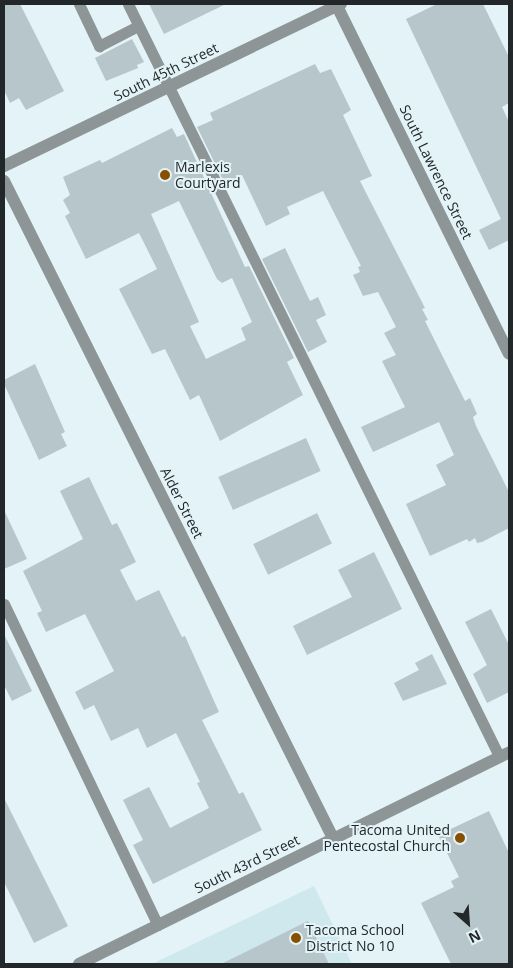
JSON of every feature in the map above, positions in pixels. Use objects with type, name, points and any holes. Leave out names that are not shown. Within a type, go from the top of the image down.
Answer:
[{"type":"street","name":"South 45th Street","points":[[4,166],[338,4]]},
{"type":"street","name":"South Lawrence Street","points":[[338,4],[509,354]]},
{"type":"street","name":"Alder Street","points":[[4,181],[333,838]]},
{"type":"street","name":"South 43rd Street","points":[[79,964],[504,754]]},
{"type":"lane","points":[[79,4],[99,46],[138,26]]},
{"type":"lane","points":[[128,4],[168,88],[504,754]]},
{"type":"lane","points":[[4,604],[158,925]]},
{"type":"shaded area","points":[[314,886],[352,964],[152,964]]},
{"type":"building","points":[[4,4],[20,4],[64,91],[26,110],[19,98],[10,103],[4,90]]},
{"type":"building","points":[[149,4],[226,4],[164,34]]},
{"type":"building","points":[[437,4],[483,4],[509,57],[509,103],[502,107],[509,122],[509,240],[489,250],[479,230],[501,219],[406,19]]},
{"type":"building","points":[[132,39],[144,62],[137,65],[138,68],[106,81],[95,58]]},
{"type":"building","points":[[315,64],[320,73],[331,69],[351,110],[343,115],[372,176],[360,181],[425,308],[422,309],[428,320],[425,321],[465,401],[470,398],[477,414],[473,417],[476,426],[509,492],[509,528],[482,542],[477,543],[475,538],[469,542],[467,539],[430,556],[406,504],[446,485],[436,465],[454,455],[439,422],[373,452],[361,427],[405,407],[382,361],[396,355],[384,333],[396,327],[378,292],[363,296],[353,275],[360,272],[358,267],[361,266],[323,191],[287,207],[290,214],[266,226],[242,175],[225,184],[197,127],[213,120],[210,113]]},
{"type":"building","points":[[172,128],[177,137],[184,134],[245,267],[249,266],[294,358],[287,362],[303,395],[220,441],[199,395],[190,400],[165,349],[152,354],[119,289],[157,269],[139,233],[86,259],[65,216],[70,213],[63,200],[70,195],[63,177],[100,160],[102,163]],"holes":[[[179,201],[217,279],[222,283],[232,278],[252,322],[241,328],[246,340],[206,359],[190,326],[199,322],[151,214]]]},
{"type":"building","points":[[285,248],[310,301],[318,297],[326,315],[316,320],[327,342],[308,352],[262,259]]},
{"type":"building","points":[[35,364],[65,432],[61,434],[67,446],[39,460],[4,384],[4,380]]},
{"type":"building","points":[[306,438],[321,471],[233,510],[218,477]]},
{"type":"building","points":[[89,477],[112,525],[117,523],[136,562],[120,570],[136,601],[159,590],[182,637],[185,636],[219,712],[202,720],[239,794],[243,792],[262,830],[153,884],[133,845],[143,840],[123,800],[149,787],[170,828],[209,808],[197,783],[200,782],[176,733],[147,748],[138,728],[111,741],[94,705],[84,710],[75,692],[114,671],[85,614],[46,632],[37,613],[42,611],[23,571],[83,539],[60,491]]},
{"type":"building","points":[[4,510],[27,559],[4,569]]},
{"type":"building","points":[[317,513],[332,544],[268,575],[253,544]]},
{"type":"building","points":[[374,552],[402,609],[307,655],[293,626],[352,597],[338,570]]},
{"type":"building","points":[[491,609],[509,645],[509,692],[487,703],[473,674],[487,665],[465,622]]},
{"type":"building","points":[[4,634],[32,691],[12,701],[4,685]]},
{"type":"building","points":[[432,654],[447,684],[403,701],[394,683],[419,670],[415,663]]},
{"type":"building","points":[[4,798],[68,926],[34,943],[4,882]]},
{"type":"building","points":[[489,811],[509,853],[509,964],[451,964],[421,903],[454,887],[451,881],[459,877],[438,835]]},
{"type":"building","name":"Tacoma School District No 10","points":[[308,921],[329,964],[221,964]]},
{"type":"place","name":"Marlexis Courtyard","points":[[165,175]]},
{"type":"place","name":"Tacoma United Pentecostal Church","points":[[460,838]]},
{"type":"place","name":"Tacoma School District No 10","points":[[296,938]]}]
